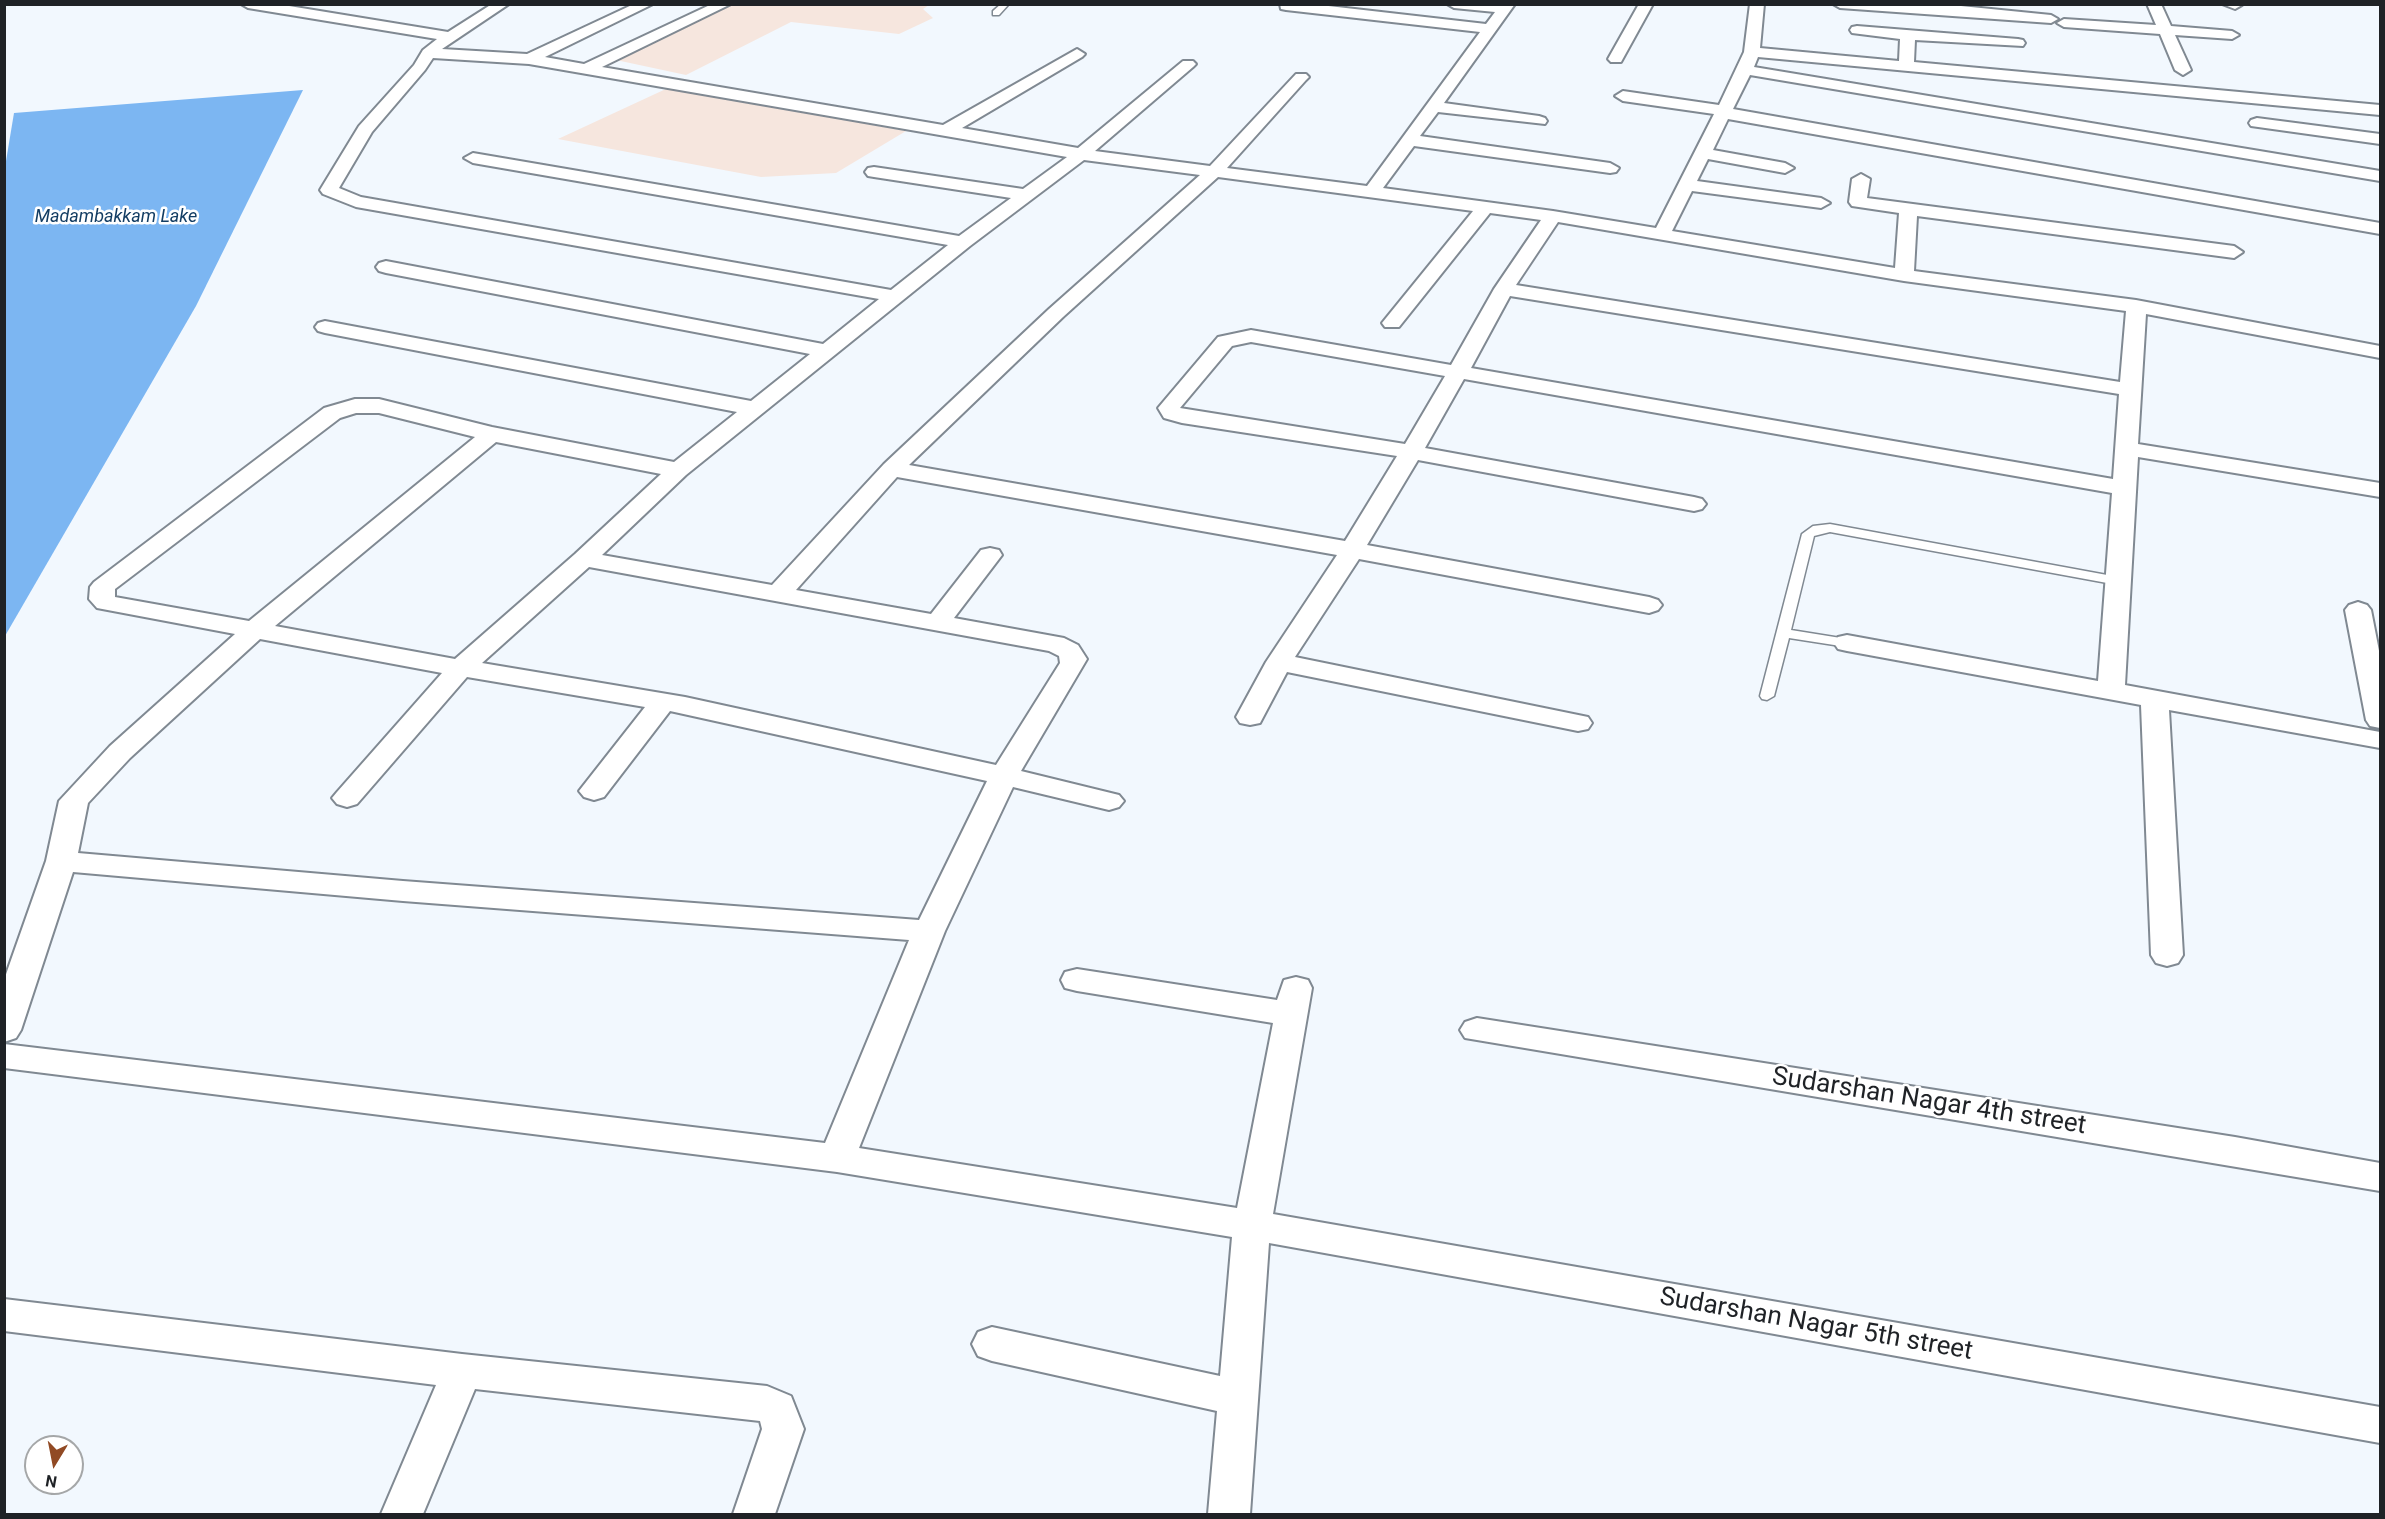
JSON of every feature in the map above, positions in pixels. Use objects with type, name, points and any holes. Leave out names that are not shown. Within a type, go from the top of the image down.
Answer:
[{"type":"street","points":[[248,4],[449,37]]},
{"type":"street","points":[[502,4],[428,53],[420,68],[365,130],[329,190],[356,202],[894,297]]},
{"type":"street","points":[[529,59],[646,4]]},
{"type":"street","points":[[586,69],[724,4]]},
{"type":"street","points":[[1454,4],[1507,7]]},
{"type":"street","points":[[1616,59],[1646,4]]},
{"type":"street","points":[[1662,233],[1726,112],[1745,70],[1752,52],[1757,4]]},
{"type":"street","points":[[1840,4],[1935,7],[2057,21],[2232,35]]},
{"type":"street","points":[[2154,4],[2183,70]]},
{"type":"street","points":[[2229,4],[2235,5]]},
{"type":"street","points":[[1286,6],[1492,28]]},
{"type":"street","points":[[325,17],[367,7]]},
{"type":"street","points":[[1371,193],[1507,7]]},
{"type":"street","points":[[1857,30],[2018,43]]},
{"type":"street","points":[[1906,67],[1908,35]]},
{"type":"street","points":[[1752,52],[2380,110]]},
{"type":"street","points":[[428,53],[529,59],[1081,154],[1553,216],[1904,274],[2136,306],[2380,352]]},
{"type":"street","points":[[944,132],[1077,54]]},
{"type":"street","points":[[347,798],[461,668],[584,559],[678,470],[963,242],[1081,154],[1188,64]]},
{"type":"street","points":[[1745,70],[2380,176]]},
{"type":"street","points":[[778,594],[892,469],[1056,313],[1214,172],[1301,77]]},
{"type":"street","points":[[1623,96],[1726,112],[2380,229]]},
{"type":"street","points":[[1434,107],[1539,121]]},
{"type":"street","points":[[2257,123],[2380,139]]},
{"type":"street","points":[[1410,140],[1610,168]]},
{"type":"street","points":[[1704,153],[1785,168]]},
{"type":"street","points":[[473,158],[963,242]]},
{"type":"street","points":[[874,172],[1026,195]]},
{"type":"street","points":[[1861,179],[1858,202],[2234,252]]},
{"type":"street","points":[[1688,185],[1821,203]]},
{"type":"street","points":[[1392,323],[1485,208]]},
{"type":"street","points":[[1904,274],[1908,209]]},
{"type":"street","points":[[1250,717],[1279,662],[1412,452],[1504,289],[1553,216]]},
{"type":"street","points":[[386,267],[828,351]]},
{"type":"street","points":[[1504,289],[2132,390]]},
{"type":"street","points":[[2111,691],[2136,306]]},
{"type":"street","points":[[325,327],[757,409]]},
{"type":"street","points":[[1694,504],[1412,452],[1182,416],[1173,413],[1169,408],[1225,341],[1237,337],[1270,338],[2124,488]]},
{"type":"street","points":[[678,470],[492,434],[379,406],[355,406],[332,413],[103,588],[102,599],[106,603],[461,668],[663,701],[1109,801]]},
{"type":"street","points":[[4,1030],[61,861],[74,801],[120,752],[256,629],[492,434]]},
{"type":"street","points":[[2127,449],[2380,490]]},
{"type":"street","points":[[892,469],[1649,605]]},
{"type":"street","points":[[938,622],[990,555]]},
{"type":"street","points":[[584,559],[1055,644],[1069,650],[1074,657],[1073,663],[1004,776],[929,930],[837,1158]]},
{"type":"street","points":[[2358,610],[2380,720]]},
{"type":"street","points":[[1847,644],[2380,740]]},
{"type":"street","points":[[1279,662],[1578,723]]},
{"type":"street","points":[[2155,700],[2167,956]]},
{"type":"street","points":[[594,791],[663,701]]},
{"type":"street","points":[[61,861],[392,890],[929,930]]},
{"type":"street","points":[[1077,980],[1293,1001],[1252,1225],[1229,1515]]},
{"type":"street","name":"Sudarshan Nagar 4th street","points":[[1477,1030],[2235,1151],[2380,1178]]},
{"type":"street","name":"Sudarshan Nagar 5th street","points":[[4,1056],[837,1158],[1252,1225],[2380,1425]]},
{"type":"street","points":[[4,1315],[462,1371],[767,1404],[777,1408],[783,1429],[754,1515]]},
{"type":"street","points":[[992,1344],[1239,1398]]},
{"type":"street","points":[[402,1515],[462,1371]]},
{"type":"lane","points":[[996,13],[1006,4]]},
{"type":"lane","points":[[1767,696],[1808,534],[1817,529],[1830,528],[2118,580]]},
{"type":"lane","points":[[1784,633],[1847,644]]},
{"type":"shaded area","points":[[725,5],[929,5],[923,9],[933,18],[899,34],[791,22],[686,75],[616,60]]},
{"type":"shaded area","points":[[668,88],[906,131],[836,173],[761,177],[558,139]]},
{"type":"water","name":"Madambakkam Lake","points":[[303,90],[196,306],[5,636],[4,173],[14,113]]}]
